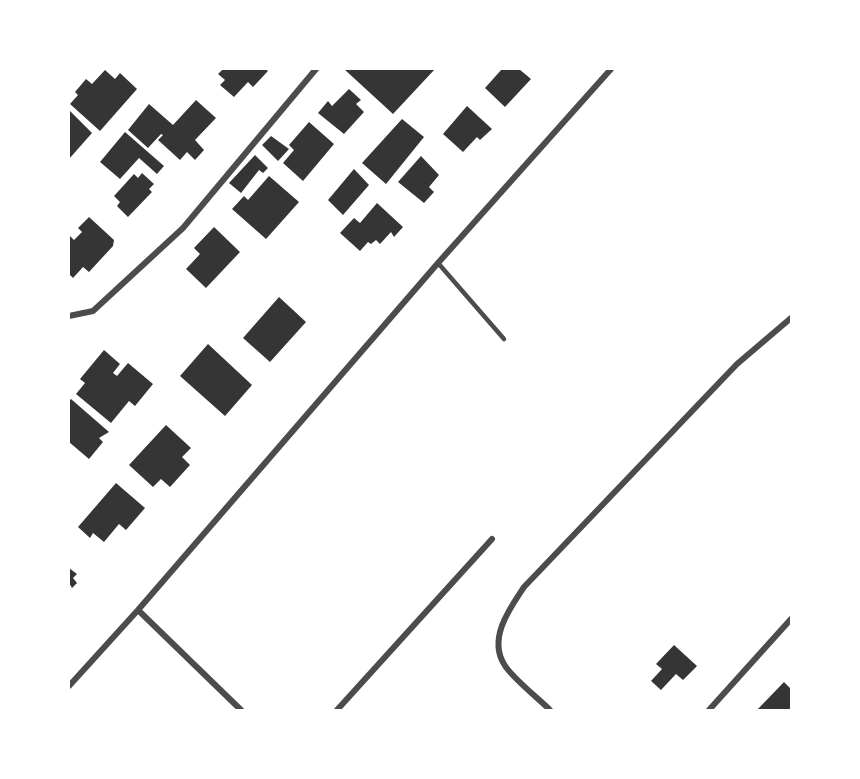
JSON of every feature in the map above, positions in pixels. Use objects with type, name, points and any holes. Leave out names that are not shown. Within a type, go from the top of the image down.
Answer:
[{"type":"street","points":[[69,315],[93,311],[183,228],[316,69]]},
{"type":"street","points":[[69,686],[138,610],[438,263],[611,69]]},
{"type":"street","points":[[550,710],[504,664],[500,649],[500,631],[506,614],[524,587],[737,364],[791,318]]},
{"type":"street","points":[[338,710],[492,539]]},
{"type":"street","points":[[138,610],[241,710]]},
{"type":"street","points":[[710,710],[791,619]]},
{"type":"lane","points":[[438,263],[504,339]]},
{"type":"building","points":[[223,69],[265,69],[268,71],[253,87],[248,82],[234,97],[220,85],[225,80],[218,74]]},
{"type":"building","points":[[344,69],[435,69],[393,114]]},
{"type":"building","points":[[502,69],[519,69],[531,79],[505,107],[485,88]]},
{"type":"building","points":[[105,70],[115,79],[120,73],[137,89],[100,131],[70,104],[78,95],[75,92],[86,79],[92,84]]},
{"type":"building","points":[[349,89],[361,100],[356,104],[364,112],[344,134],[318,113],[328,101],[332,106]]},
{"type":"building","points":[[196,100],[216,118],[195,140],[204,150],[195,160],[187,152],[180,160],[158,140],[163,135],[161,134],[148,148],[128,130],[149,104],[173,125]]},
{"type":"building","points":[[467,106],[492,129],[480,140],[477,137],[463,152],[443,134]]},
{"type":"building","points":[[69,110],[92,133],[69,159]]},
{"type":"building","points":[[402,119],[424,137],[386,184],[362,163]]},
{"type":"building","points":[[309,122],[334,144],[303,181],[283,163],[294,150],[289,145]]},
{"type":"building","points":[[125,132],[164,166],[157,174],[139,158],[120,179],[100,162]]},
{"type":"building","points":[[271,136],[289,149],[278,161],[262,145]]},
{"type":"building","points":[[255,155],[268,168],[263,173],[259,170],[241,193],[229,183]]},
{"type":"building","points":[[421,156],[439,175],[429,187],[434,192],[424,203],[398,182]]},
{"type":"building","points":[[354,169],[369,185],[343,215],[328,200]]},
{"type":"building","points":[[142,173],[154,184],[149,189],[152,192],[128,217],[117,206],[120,202],[114,196],[134,174],[138,178]]},
{"type":"building","points":[[269,176],[299,202],[266,239],[232,209],[244,196],[248,200]]},
{"type":"building","points":[[377,203],[403,227],[394,237],[391,232],[380,244],[376,240],[371,244],[368,242],[360,251],[340,233],[354,218],[360,223]]},
{"type":"building","points":[[89,217],[114,240],[113,246],[89,272],[83,267],[73,278],[69,274],[69,235],[74,240],[82,232],[78,228]]},
{"type":"building","points":[[214,227],[240,252],[206,288],[186,269],[200,254],[194,248]]},
{"type":"building","points":[[279,297],[306,322],[270,362],[243,338]]},
{"type":"building","points":[[208,344],[252,385],[225,416],[180,376]]},
{"type":"building","points":[[104,350],[120,364],[113,373],[117,376],[128,363],[153,384],[135,406],[129,401],[111,423],[76,394],[85,383],[80,379]]},
{"type":"building","points":[[71,399],[109,432],[99,438],[103,442],[89,459],[69,442],[69,401]]},
{"type":"building","points":[[166,425],[191,448],[182,457],[190,465],[170,487],[161,479],[153,487],[129,465]]},
{"type":"building","points":[[116,483],[145,508],[126,530],[119,524],[104,542],[93,533],[90,538],[78,527]]},
{"type":"building","points":[[69,568],[77,574],[73,578],[77,583],[72,588],[69,583]]},
{"type":"building","points":[[674,645],[697,666],[683,680],[676,674],[661,690],[651,681],[662,669],[656,664]]},
{"type":"building","points":[[784,682],[791,689],[791,710],[757,710]]}]
